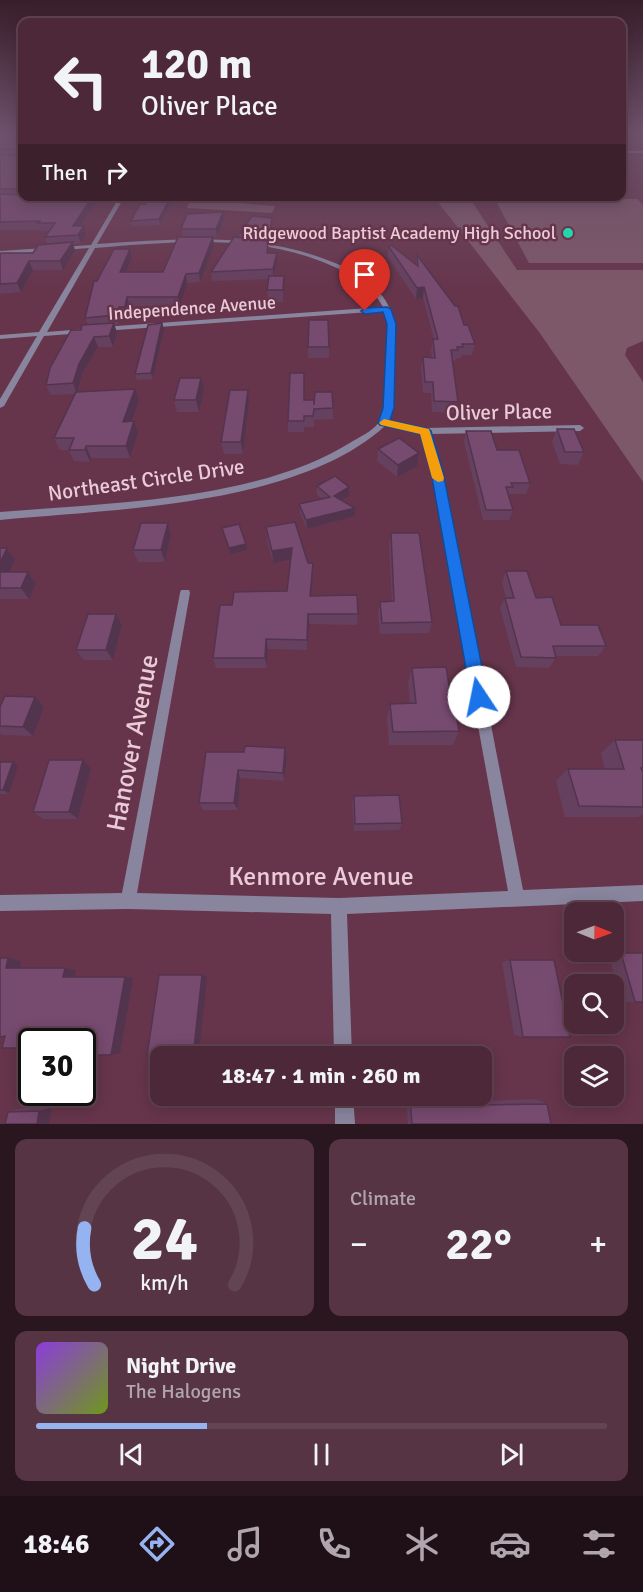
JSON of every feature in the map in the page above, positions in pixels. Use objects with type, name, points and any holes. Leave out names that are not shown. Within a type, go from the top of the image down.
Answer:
[{"type":"street","points":[[0,406],[119,201]]},
{"type":"street","points":[[0,253],[207,240],[266,244],[294,249],[326,260],[353,273],[373,289],[387,309],[391,336],[389,408],[384,423]]},
{"type":"street","name":"Independence Avenue","points":[[100,330],[387,309]]},
{"type":"street","name":"Independence Avenue","points":[[0,337],[88,330]]},
{"type":"street","name":"Oliver Place","points":[[384,423],[425,431],[580,428]]},
{"type":"street","name":"Northeast Circle Drive","points":[[0,516],[170,499],[285,477],[334,457],[384,423]]},
{"type":"street","points":[[425,431],[439,482],[517,898]]},
{"type":"street","name":"Hanover Avenue","points":[[128,901],[185,593]]},
{"type":"street","name":"Kenmore Avenue","points":[[0,903],[128,901],[339,906],[643,893]]},
{"type":"street","points":[[339,906],[343,1046]]},
{"type":"street","points":[[344,1106],[345,1124]]},
{"type":"shaded area","name":"Ridgewood Baptist Academy High School","points":[[626,199],[637,199],[643,205],[643,263],[529,263],[497,203],[503,201],[626,201]]},
{"type":"shaded area","points":[[189,201],[275,206],[272,213],[187,208]]},
{"type":"shaded area","points":[[437,201],[472,201],[517,270],[643,270],[643,341],[627,348],[625,355],[643,382],[643,482],[539,332]]},
{"type":"building","points":[[0,184],[18,184],[18,189],[0,189]]},
{"type":"building","points":[[0,194],[18,195],[18,201],[90,201],[73,226],[84,226],[78,235],[45,237],[55,223],[0,222]]},
{"type":"building","points":[[146,201],[168,201],[159,219],[131,221],[140,204],[145,204]]},
{"type":"building","points":[[223,212],[216,229],[181,229],[187,214]]},
{"type":"building","points":[[252,216],[272,218],[269,237],[240,233]]},
{"type":"building","points":[[178,237],[213,237],[199,273],[186,274],[178,297],[127,297],[125,307],[119,307],[116,315],[85,318],[94,281],[97,281],[114,249],[130,249],[120,272],[163,272]]},
{"type":"building","points":[[234,237],[268,241],[267,253],[277,253],[273,269],[211,272]]},
{"type":"building","points":[[73,242],[60,261],[29,261],[17,283],[0,284],[1,253],[33,253],[38,245]]},
{"type":"building","points":[[391,245],[418,266],[417,255],[455,306],[458,306],[464,325],[468,325],[475,344],[462,344],[463,347],[457,347],[458,350],[451,350],[458,402],[434,401],[433,382],[425,382],[423,357],[435,358],[433,339],[438,339],[424,287],[417,288],[389,247]]},
{"type":"building","points":[[269,276],[284,276],[283,290],[267,290]]},
{"type":"building","points":[[309,320],[328,320],[329,347],[308,347]]},
{"type":"building","points":[[114,323],[109,336],[94,337],[79,364],[73,383],[46,385],[50,368],[71,330],[81,330],[82,325]]},
{"type":"building","points":[[162,323],[151,373],[135,374],[148,325]]},
{"type":"building","points":[[290,373],[304,373],[304,400],[314,400],[314,405],[315,392],[332,392],[333,408],[314,409],[313,416],[304,416],[304,421],[288,421]]},
{"type":"building","points":[[180,378],[201,378],[196,400],[174,400]]},
{"type":"building","points":[[135,389],[123,422],[134,421],[126,446],[86,446],[85,450],[69,450],[74,438],[54,438],[76,392]]},
{"type":"building","points":[[230,390],[248,390],[241,442],[221,442]]},
{"type":"building","points":[[557,429],[574,429],[584,452],[565,452]]},
{"type":"building","points":[[466,431],[491,431],[497,450],[519,450],[530,483],[511,483],[513,487],[506,487],[513,510],[486,510]]},
{"type":"building","points":[[399,438],[419,453],[398,465],[378,449]]},
{"type":"building","points":[[335,476],[349,487],[334,496],[355,508],[306,520],[299,504],[330,497],[317,486]]},
{"type":"building","points":[[295,522],[308,563],[313,563],[310,596],[357,595],[358,614],[308,614],[307,640],[266,639],[265,658],[213,658],[220,605],[232,605],[234,592],[287,591],[292,548],[272,551],[266,527]]},
{"type":"building","points":[[141,523],[168,523],[161,550],[133,550]]},
{"type":"building","points":[[239,524],[246,544],[229,548],[222,528]]},
{"type":"building","points":[[391,533],[419,533],[432,622],[382,623],[380,602],[394,601]]},
{"type":"building","points":[[0,548],[7,548],[0,563]]},
{"type":"building","points":[[506,571],[527,571],[536,598],[552,597],[561,625],[598,625],[606,646],[553,646],[556,658],[521,657],[505,598],[514,598]]},
{"type":"building","points":[[0,572],[28,572],[21,588],[0,588]]},
{"type":"building","points":[[88,614],[116,614],[106,650],[76,650]]},
{"type":"building","points":[[446,667],[459,731],[393,732],[390,704],[416,703],[412,668]]},
{"type":"building","points":[[5,696],[35,697],[23,727],[0,726],[0,707]]},
{"type":"building","points":[[615,740],[643,740],[643,767],[641,768],[643,807],[579,806],[568,769],[624,769]]},
{"type":"building","points":[[245,746],[285,748],[283,773],[238,770],[234,803],[199,803],[206,752],[244,752]]},
{"type":"building","points":[[49,760],[83,760],[69,812],[33,812]]},
{"type":"building","points":[[0,762],[13,762],[3,790],[0,790]]},
{"type":"building","points":[[399,795],[402,823],[355,824],[354,796]]},
{"type":"building","points":[[624,953],[643,953],[643,1002],[635,1002],[624,962]]},
{"type":"building","points":[[0,958],[8,958],[6,968],[65,968],[63,977],[125,977],[111,1055],[96,1055],[96,1028],[18,1028],[18,1048],[2,1048],[5,1036],[0,1037]]},
{"type":"building","points":[[510,960],[554,960],[564,1008],[564,1034],[569,1034],[570,1037],[523,1037]]},
{"type":"building","points":[[159,975],[202,975],[194,1046],[150,1046],[150,1056],[147,1056]]},
{"type":"building","points":[[547,1104],[551,1124],[412,1124],[410,1106]]},
{"type":"building","points":[[39,1111],[37,1124],[5,1124],[8,1112]]},
{"type":"slow traffic","points":[[384,423],[425,431],[438,478]]},
{"type":"place","name":"Ridgewood Baptist Academy High School","points":[[568,233]]},
{"type":"route","points":[[365,311],[387,309],[391,324],[389,408],[384,423],[425,431],[437,472],[479,697]]}]
